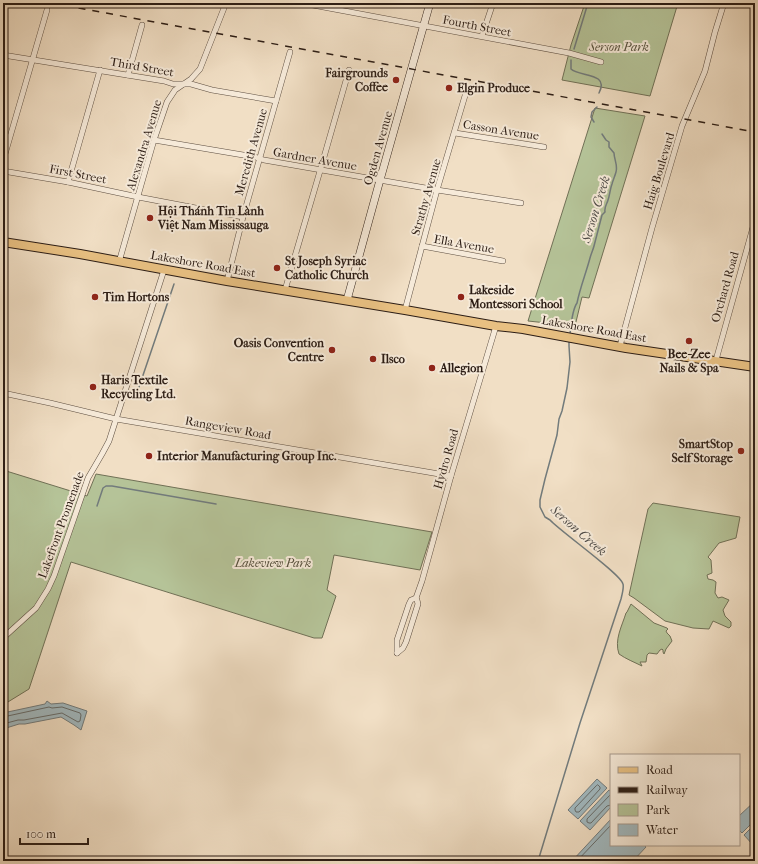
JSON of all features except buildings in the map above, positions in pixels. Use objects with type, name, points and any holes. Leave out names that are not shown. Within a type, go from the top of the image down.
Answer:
[{"type":"main road","name":"Lakeshore Road East","points":[[3,242],[80,254],[227,281],[496,326],[523,329],[574,339],[755,367]]},
{"type":"street","name":"Alexandra Avenue","points":[[119,262],[166,102],[175,90],[191,79],[200,69],[226,3]]},
{"type":"street","name":"Fourth Street","points":[[302,3],[327,5],[424,26],[569,53],[601,62]]},
{"type":"street","name":"Ogden Avenue","points":[[347,300],[430,3]]},
{"type":"street","points":[[482,36],[493,3]]},
{"type":"street","name":"Haig Boulevard","points":[[620,346],[652,228],[682,126],[705,71],[724,3]]},
{"type":"street","points":[[3,161],[48,10]]},
{"type":"street","points":[[128,75],[142,25]]},
{"type":"street","name":"Meredith Avenue","points":[[227,281],[243,217],[290,52]]},
{"type":"street","name":"Third Street","points":[[3,55],[100,70],[164,81],[173,84],[191,84],[212,90],[276,101]]},
{"type":"street","points":[[68,182],[100,70]]},
{"type":"street","points":[[284,290],[349,70]]},
{"type":"street","name":"Strathy Avenue","points":[[405,310],[437,190],[467,89]]},
{"type":"street","name":"Casson Avenue","points":[[455,133],[544,147]]},
{"type":"street","name":"Gardner Avenue","points":[[154,140],[255,157],[320,171],[521,203]]},
{"type":"street","name":"First Street","points":[[3,171],[68,182],[243,217]]},
{"type":"street","name":"Orchard Road","points":[[716,360],[755,220]]},
{"type":"street","name":"Ella Avenue","points":[[422,246],[502,261]]},
{"type":"street","name":"Lakefront Promenade","points":[[3,638],[36,608],[54,576],[88,478],[109,441],[164,270]]},
{"type":"street","name":"Hydro Road","points":[[416,598],[424,576],[451,476],[496,326]]},
{"type":"street","name":"Rangeview Road","points":[[3,393],[50,402],[116,419],[451,476]]},
{"type":"street","points":[[416,598],[418,604],[406,642],[403,648],[397,653],[397,640],[409,604],[411,600],[416,598]]},
{"type":"green space","name":"Serson Park","points":[[585,3],[678,3],[650,96],[562,80],[571,45]]},
{"type":"green space","points":[[595,108],[645,116],[589,298],[582,297],[575,326],[528,321]]},
{"type":"green space","name":"Lakeview Park","points":[[3,470],[87,496],[96,474],[432,532],[420,570],[334,555],[327,590],[336,596],[322,638],[314,638],[71,562],[29,689],[3,705]]},
{"type":"green space","points":[[653,503],[740,517],[736,538],[719,543],[708,557],[711,560],[712,573],[707,575],[708,579],[716,582],[715,593],[718,598],[722,597],[729,600],[723,610],[725,616],[731,622],[731,626],[729,628],[713,621],[709,629],[693,628],[665,621],[629,595],[648,509]]},
{"type":"green space","points":[[631,604],[654,623],[667,628],[668,629],[666,631],[672,641],[664,654],[662,649],[657,654],[649,653],[647,655],[646,662],[640,662],[642,666],[619,654],[617,644],[626,613]]},
{"type":"water","points":[[47,701],[51,704],[63,703],[87,711],[81,730],[61,717],[19,724],[3,729],[3,713],[45,704]]},
{"type":"water","points":[[597,779],[607,788],[578,819],[568,810]]},
{"type":"water","points":[[610,790],[610,808],[590,830],[580,821]]},
{"type":"water","points":[[755,801],[755,820],[742,833],[740,831],[740,815]]},
{"type":"water","points":[[610,820],[610,846],[646,847],[633,861],[572,861]]},
{"type":"water","points":[[755,824],[755,843],[753,845],[744,835]]},
{"type":"waterway","name":"Serson Creek","points":[[574,49],[588,3]]},
{"type":"waterway","name":"Serson Creek","points":[[571,60],[571,69],[597,78],[601,86],[599,93]]},
{"type":"waterway","name":"Serson Creek","points":[[594,122],[591,117],[592,112],[597,107]]},
{"type":"waterway","name":"Serson Creek","points":[[570,334],[574,310],[590,256],[594,248],[602,215],[605,212],[605,207],[616,174],[614,153],[609,147],[609,142],[602,134]]},
{"type":"waterway","points":[[139,387],[174,284]]},
{"type":"waterway","name":"Serson Creek","points":[[538,861],[580,723],[621,599],[623,587],[620,579],[612,571],[545,517],[540,507],[540,500],[557,435],[559,419],[567,388],[570,362],[569,340]]},
{"type":"waterway","points":[[97,506],[103,488],[106,486],[216,504]]},
{"type":"railway","points":[[51,3],[755,132]]},
{"type":"place","name":"Fairgrounds Coffee","points":[[396,80]]},
{"type":"place","name":"Elgin Produce","points":[[449,88]]},
{"type":"place","name":"Hội Thánh Tin Lành Việt Nam Mississauga","points":[[150,218]]},
{"type":"place","name":"St Joseph Syriac Catholic Church","points":[[277,268]]},
{"type":"place","name":"Tim Hortons","points":[[95,297]]},
{"type":"place","name":"Lakeside Montessori School","points":[[461,297]]},
{"type":"place","name":"Bee-Zee Nails & Spa","points":[[689,341]]},
{"type":"place","name":"Oasis Convention Centre","points":[[332,350]]},
{"type":"place","name":"Ilsco","points":[[373,359]]},
{"type":"place","name":"Allegion","points":[[432,368]]},
{"type":"place","name":"Haris Textile Recycling Ltd.","points":[[93,387]]},
{"type":"place","name":"SmartStop Self Storage","points":[[741,451]]},
{"type":"place","name":"Interior Manufacturing Group Inc.","points":[[149,456]]}]
